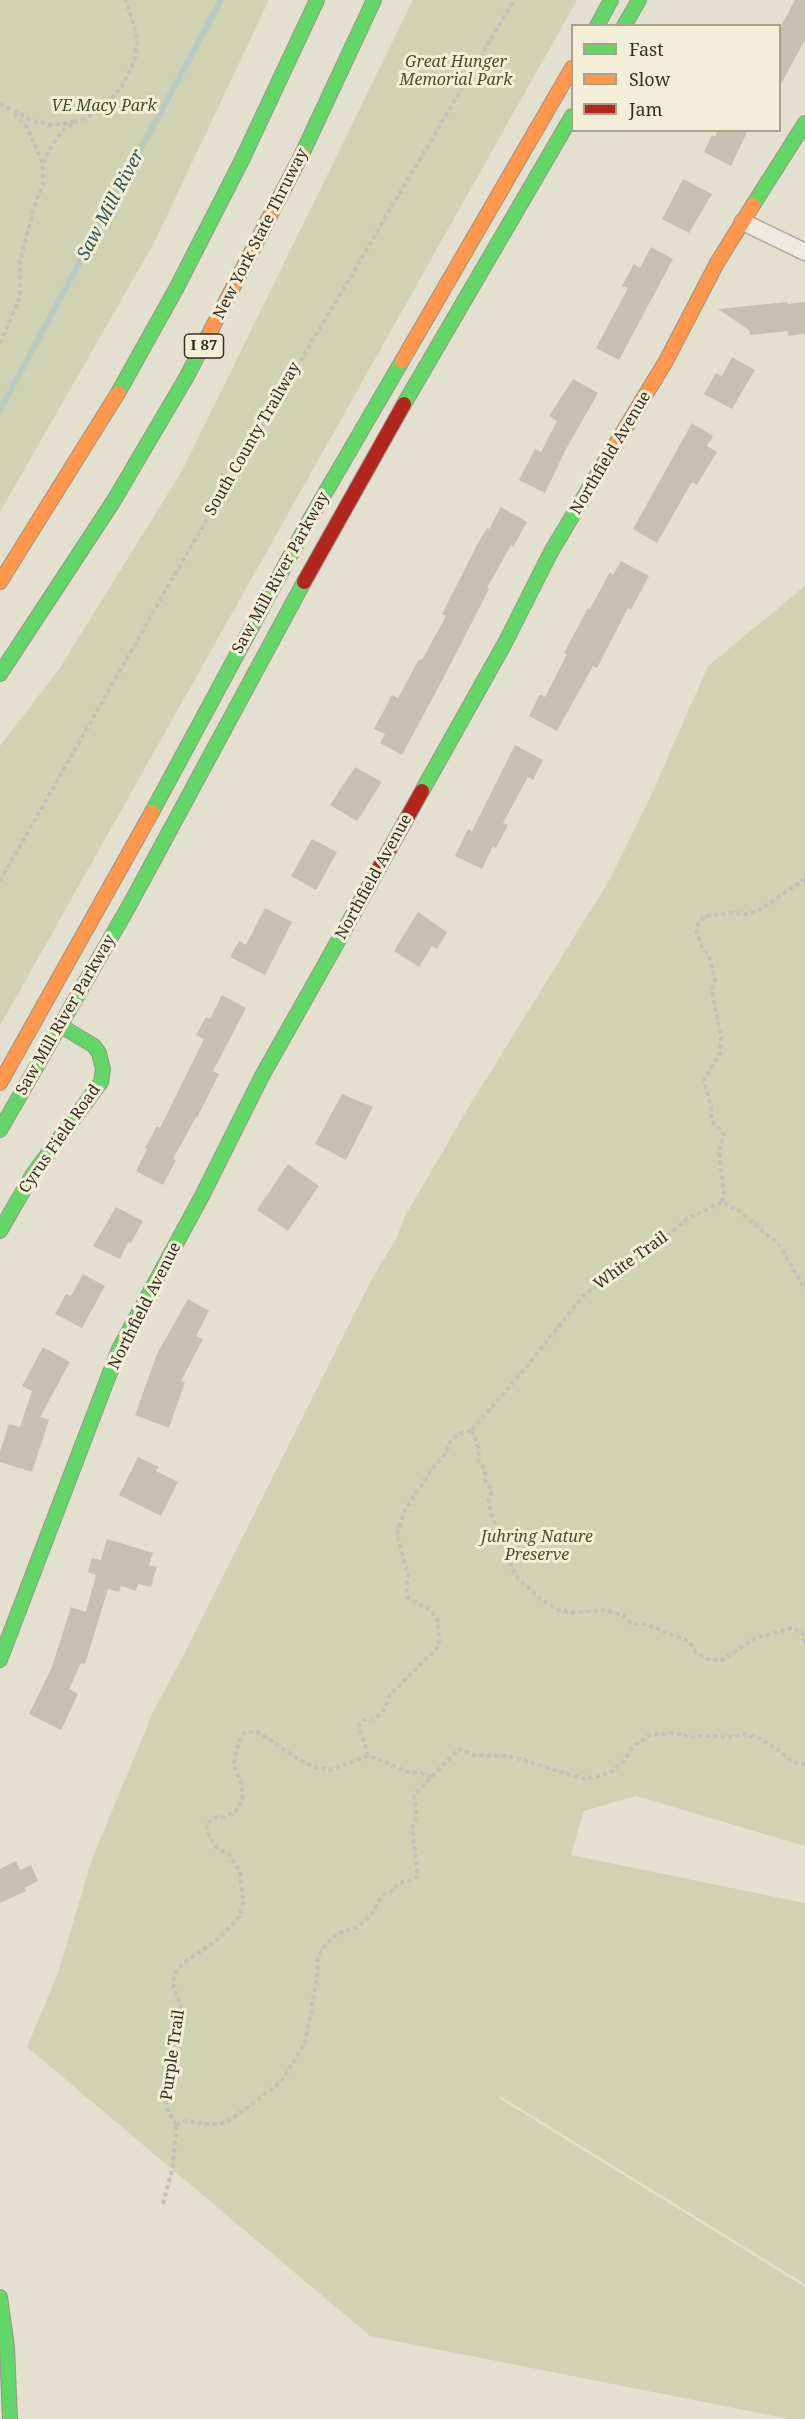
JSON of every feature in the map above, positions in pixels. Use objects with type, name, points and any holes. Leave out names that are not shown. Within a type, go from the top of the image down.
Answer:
[{"type":"main road","points":[[0,582],[73,469],[146,345],[242,160],[317,0]]},
{"type":"main road","name":"New York State Thruway","points":[[0,674],[113,502],[191,369],[284,192],[374,0]]},
{"type":"main road","points":[[598,24],[611,0]]},
{"type":"main road","points":[[625,24],[639,0]]},
{"type":"main road","name":"Saw Mill River Parkway","points":[[0,1083],[105,899],[310,519],[571,71]]},
{"type":"main road","name":"Saw Mill River Parkway","points":[[0,1130],[154,861],[327,538],[571,119]]},
{"type":"main road","name":"Northfield Avenue","points":[[0,1660],[119,1349],[202,1197],[262,1076],[500,653],[551,552],[666,361],[717,263],[805,123]]},
{"type":"main road","name":"Cyrus Field Road","points":[[0,1231],[33,1174],[94,1094],[100,1082],[103,1069],[99,1053],[87,1041],[61,1026]]},
{"type":"main road","points":[[0,2297],[7,2348],[10,2419]]},
{"type":"street","points":[[743,222],[805,252]]},
{"type":"path","points":[[0,344],[20,298],[20,261],[36,201],[43,185],[43,165],[49,150],[62,131],[75,122],[97,113],[121,88],[134,62],[138,39],[126,0]]},
{"type":"path","name":"South County Trailway","points":[[0,881],[191,546],[513,0]]},
{"type":"path","points":[[0,104],[27,127],[43,165]]},
{"type":"path","points":[[13,113],[52,125],[75,122]]},
{"type":"path","points":[[805,879],[760,910],[747,914],[704,916],[696,928],[700,943],[710,959],[715,981],[711,992],[721,1037],[720,1053],[704,1079],[711,1109],[711,1120],[724,1136],[719,1149],[724,1195],[722,1202],[738,1210],[779,1245],[805,1289]]},
{"type":"path","name":"White Trail","points":[[472,1430],[582,1297],[623,1264],[662,1240],[686,1220],[722,1202]]},
{"type":"path","points":[[431,1778],[422,1773],[407,1772],[368,1756],[359,1725],[364,1720],[376,1718],[385,1708],[390,1695],[439,1646],[438,1621],[431,1611],[408,1598],[408,1575],[397,1534],[405,1510],[430,1472],[443,1457],[451,1440],[462,1433],[472,1430],[479,1450],[478,1460],[485,1469],[485,1481],[492,1490],[489,1500],[491,1514],[515,1575],[539,1598],[556,1609],[571,1613],[603,1610],[622,1615],[631,1623],[645,1624],[689,1641],[696,1652],[707,1659],[722,1660],[755,1638],[792,1628],[803,1633],[805,1644]]},
{"type":"path","name":"Purple Trail","points":[[368,1756],[329,1770],[298,1760],[256,1731],[244,1733],[236,1751],[234,1766],[241,1782],[243,1799],[235,1812],[214,1818],[206,1825],[208,1834],[217,1848],[231,1855],[240,1872],[243,1903],[239,1917],[210,1946],[182,1964],[174,1976],[173,1988],[182,2004],[175,2054],[165,2094],[167,2109],[176,2125],[185,2121],[226,2123],[245,2107],[259,2101],[281,2082],[305,2043],[317,1979],[317,1960],[325,1945],[338,1934],[359,1926],[370,1916],[382,1896],[393,1890],[398,1883],[410,1881],[417,1876],[412,1828],[416,1816],[414,1795],[459,1749],[473,1755],[520,1759],[584,1779],[610,1773],[622,1762],[633,1746],[650,1735],[675,1733],[690,1738],[708,1735],[727,1738],[745,1734],[759,1738],[780,1751],[792,1762],[805,1764]]},
{"type":"path","points":[[164,2204],[173,2166],[176,2125]]},
{"type":"green space","name":"VE Macy Park","points":[[0,0],[269,0],[155,241],[0,512]]},
{"type":"green space","name":"Great Hunger Memorial Park","points":[[413,0],[577,0],[0,1026],[0,746],[59,669],[182,471]]},
{"type":"green space","name":"Juhring Nature Preserve","points":[[805,586],[805,1846],[636,1796],[584,1811],[571,1855],[805,1903],[805,2284],[500,2096],[499,2098],[805,2287],[805,2419],[789,2419],[370,2336],[27,2047],[59,1970],[92,1859],[153,1712],[373,1277],[396,1239],[405,1216],[468,1108],[610,879],[649,800],[708,666]]},
{"type":"building","points":[[795,0],[805,0],[805,40],[781,84],[781,26]]},
{"type":"building","points":[[717,132],[747,132],[731,166],[704,152],[712,135],[715,136]]},
{"type":"building","points":[[683,179],[712,194],[689,233],[662,219]]},
{"type":"building","points":[[651,247],[673,259],[619,360],[596,348],[628,288],[622,286],[634,264],[640,268]]},
{"type":"building","points":[[787,302],[788,304],[805,302],[805,334],[788,336],[788,331],[750,335],[749,330],[718,309]]},
{"type":"building","points":[[732,357],[755,370],[732,409],[704,394],[716,373],[722,376]]},
{"type":"building","points":[[573,379],[598,393],[565,451],[545,493],[519,480],[535,449],[541,452],[557,421],[549,416]]},
{"type":"building","points":[[692,423],[713,436],[707,446],[717,452],[697,485],[692,482],[657,543],[633,529]]},
{"type":"building","points":[[501,507],[527,522],[487,588],[489,589],[402,755],[380,743],[385,734],[374,729],[392,695],[398,698],[419,659],[422,660],[446,616],[442,614],[478,543]]},
{"type":"building","points":[[621,561],[649,576],[631,610],[628,608],[597,668],[593,666],[557,731],[529,716],[540,694],[545,697],[567,654],[564,653],[588,608],[590,609],[610,572],[613,575]]},
{"type":"building","points":[[515,745],[543,760],[533,780],[528,777],[503,823],[508,825],[496,848],[493,846],[482,869],[455,856],[468,829],[472,831]]},
{"type":"building","points":[[355,767],[382,782],[357,821],[330,805]]},
{"type":"building","points":[[312,839],[337,852],[316,890],[291,876]]},
{"type":"building","points":[[265,908],[292,922],[265,975],[230,957],[239,941],[246,945]]},
{"type":"building","points":[[418,912],[447,932],[437,949],[432,946],[419,967],[394,951]]},
{"type":"building","points":[[222,995],[246,1008],[213,1071],[219,1074],[173,1159],[176,1160],[163,1185],[136,1171],[147,1149],[145,1148],[157,1126],[160,1128],[204,1039],[196,1035],[206,1017],[210,1019]]},
{"type":"building","points":[[342,1094],[373,1107],[346,1160],[315,1144]]},
{"type":"building","points":[[288,1164],[319,1186],[288,1231],[257,1210]]},
{"type":"building","points":[[116,1207],[143,1221],[131,1243],[128,1242],[120,1259],[93,1246]]},
{"type":"building","points":[[83,1274],[105,1286],[82,1328],[55,1314],[66,1294],[71,1296]]},
{"type":"building","points":[[188,1299],[209,1311],[196,1336],[203,1339],[181,1381],[185,1382],[169,1428],[135,1415],[157,1354]]},
{"type":"building","points":[[43,1347],[70,1362],[40,1417],[49,1420],[32,1472],[0,1462],[0,1452],[9,1424],[20,1427],[32,1391],[22,1386]]},
{"type":"building","points":[[138,1457],[159,1467],[156,1471],[178,1482],[161,1516],[119,1495]]},
{"type":"building","points":[[107,1539],[153,1553],[149,1565],[157,1567],[151,1587],[138,1584],[136,1591],[121,1586],[119,1592],[108,1589],[85,1664],[81,1663],[69,1689],[78,1694],[61,1730],[29,1714],[52,1667],[71,1607],[86,1612],[96,1575],[88,1572],[92,1558],[101,1560]]},
{"type":"building","points":[[16,1861],[20,1870],[31,1865],[38,1881],[24,1888],[26,1891],[0,1903],[0,1869]]},
{"type":"waterway","name":"Saw Mill River","points":[[0,410],[221,0]]},
{"type":"traffic: fast","points":[[118,393],[176,289],[242,160],[317,0]]},
{"type":"traffic: fast","points":[[302,154],[374,0]]},
{"type":"traffic: fast","points":[[598,24],[611,0]]},
{"type":"traffic: fast","points":[[625,24],[639,0]]},
{"type":"traffic: fast","points":[[404,404],[571,118]]},
{"type":"traffic: fast","points":[[753,205],[805,123]]},
{"type":"traffic: fast","points":[[0,674],[113,502],[186,378],[211,330]]},
{"type":"traffic: fast","points":[[152,812],[310,519],[402,361]]},
{"type":"traffic: fast","points":[[422,791],[505,643],[551,552],[598,473]]},
{"type":"traffic: fast","points":[[0,1130],[129,906],[304,582]]},
{"type":"traffic: fast","points":[[0,1660],[119,1349],[202,1196],[262,1076],[355,911]]},
{"type":"traffic: fast","points":[[0,1231],[33,1174],[101,1082],[103,1069],[99,1053],[94,1046],[61,1026]]},
{"type":"traffic: fast","points":[[0,2297],[7,2347],[10,2419]]},
{"type":"traffic: slow","points":[[402,361],[571,70]]},
{"type":"traffic: slow","points":[[211,330],[302,154]]},
{"type":"traffic: slow","points":[[598,473],[666,361],[717,263],[753,205]]},
{"type":"traffic: slow","points":[[0,582],[118,393]]},
{"type":"traffic: slow","points":[[0,1083],[152,812]]},
{"type":"traffic: jam","points":[[304,582],[404,404]]},
{"type":"traffic: jam","points":[[355,911],[422,791]]}]
